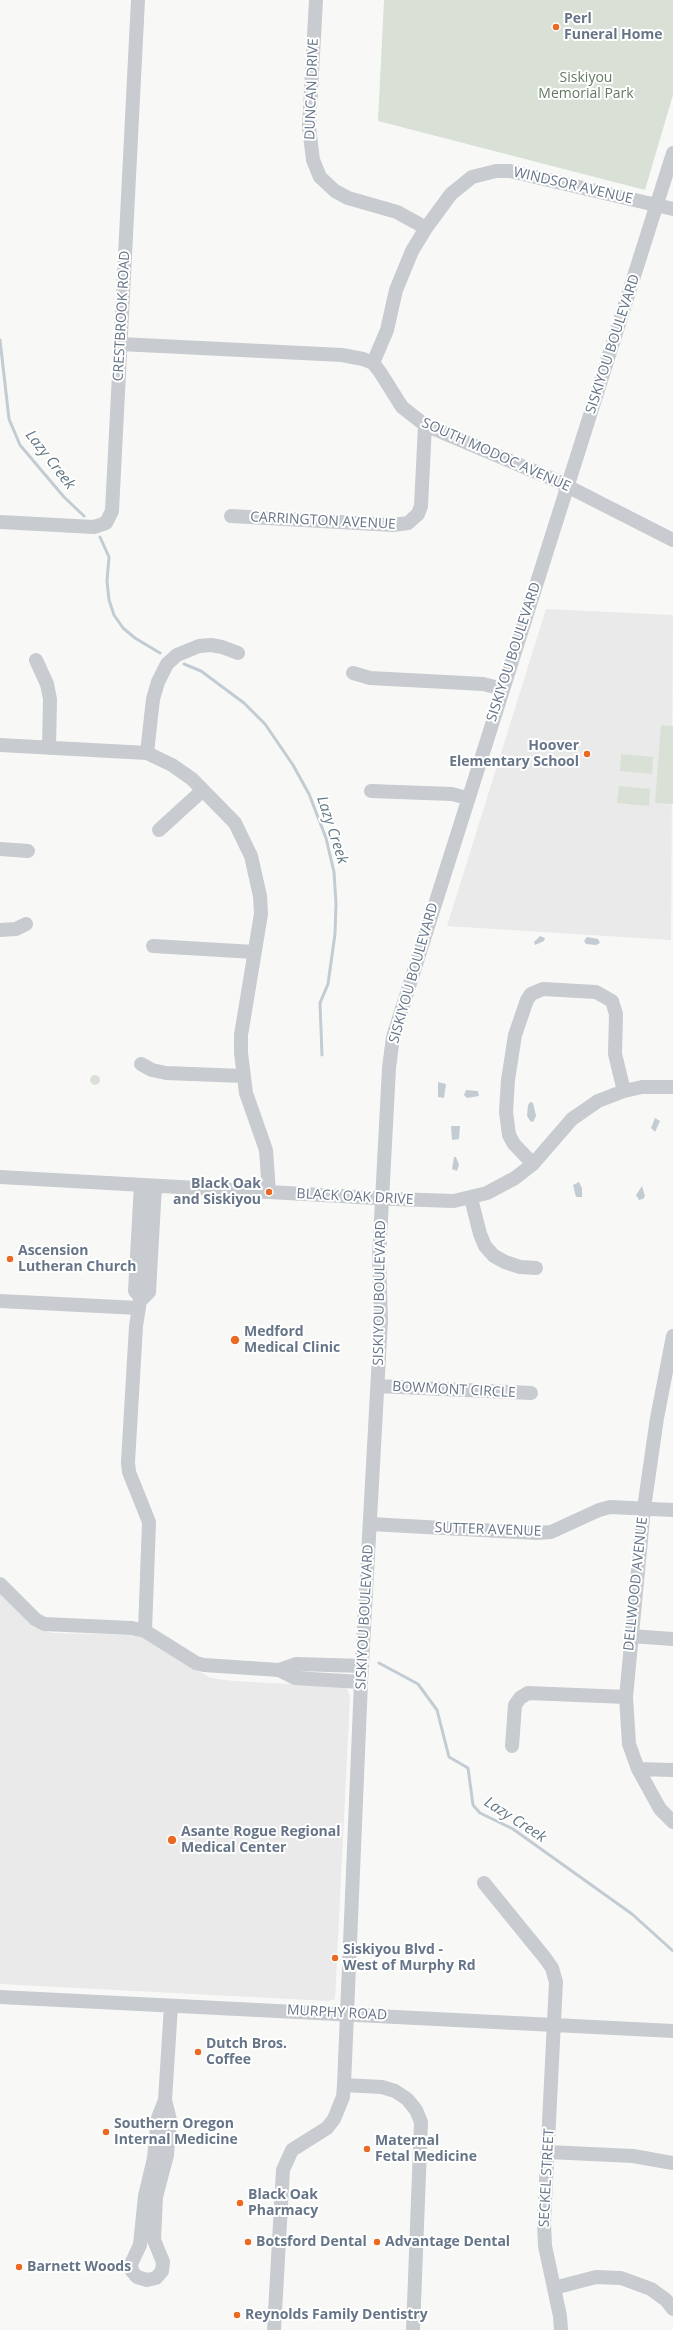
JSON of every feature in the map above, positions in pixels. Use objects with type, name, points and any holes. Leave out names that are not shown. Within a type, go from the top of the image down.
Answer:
[{"type":"street","name":"CRESTBROOK ROAD","points":[[0,522],[94,527],[106,523],[110,518],[112,511],[138,0]]},
{"type":"street","name":"DUNCAN DRIVE","points":[[316,0],[309,127],[313,160],[320,177],[335,191],[348,198],[397,212],[426,228]]},
{"type":"street","name":"SISKIYOU BOULEVARD","points":[[274,2330],[283,2170],[292,2150],[326,2128],[334,2119],[342,2097],[344,2086],[361,1682],[381,1320],[379,1257],[389,1068],[393,1036],[673,154]]},
{"type":"street","name":"WINDSOR AVENUE","points":[[373,363],[383,343],[402,270],[426,228],[451,194],[461,184],[472,177],[496,170],[510,171],[673,209]]},
{"type":"street","points":[[120,344],[342,356],[363,359],[373,363]]},
{"type":"street","name":"SOUTH MODOC AVENUE","points":[[373,363],[402,407],[425,425],[567,486],[673,540]]},
{"type":"street","name":"CARRINGTON AVENUE","points":[[231,516],[393,525],[408,523],[418,514],[421,506],[425,425]]},
{"type":"street","points":[[147,753],[153,699],[158,682],[167,664],[187,650],[205,646],[222,647],[238,653]]},
{"type":"street","points":[[36,660],[47,684],[50,699],[49,748]]},
{"type":"street","points":[[353,673],[370,678],[483,684],[503,689]]},
{"type":"street","points":[[0,746],[147,753],[172,765],[203,790],[235,822],[251,856],[258,884],[260,908],[241,1035],[243,1076],[266,1150],[269,1192]]},
{"type":"street","points":[[159,830],[203,790]]},
{"type":"street","points":[[371,791],[452,794],[468,798]]},
{"type":"street","points":[[0,849],[28,851]]},
{"type":"street","points":[[0,930],[16,929],[26,924]]},
{"type":"street","points":[[153,946],[254,952]]},
{"type":"street","points":[[532,1164],[514,1144],[509,1135],[506,1112],[508,1080],[515,1035],[527,1000],[531,994],[543,989],[596,992],[612,1001],[616,1014],[615,1054],[624,1091]]},
{"type":"street","points":[[141,1064],[152,1070],[166,1073],[243,1076]]},
{"type":"street","name":"BLACK OAK DRIVE","points":[[0,1177],[438,1201],[471,1198],[500,1187],[532,1164],[572,1119],[598,1102],[624,1091],[642,1087],[673,1086]]},
{"type":"street","points":[[140,1303],[135,1291],[141,1185]]},
{"type":"street","points":[[144,1631],[149,1522],[129,1472],[128,1462],[136,1326],[140,1303],[149,1292],[155,1186]]},
{"type":"street","points":[[471,1198],[480,1234],[485,1246],[494,1256],[505,1262],[520,1267],[536,1268]]},
{"type":"street","points":[[0,1301],[140,1303]]},
{"type":"street","name":"DELLWOOD AVENUE","points":[[673,1336],[670,1364],[656,1423],[644,1508],[630,1636],[626,1697],[628,1733],[638,1769],[660,1809],[673,1822]]},
{"type":"street","name":"BOWMONT CIRCLE","points":[[378,1386],[531,1393]]},
{"type":"street","name":"SUTTER AVENUE","points":[[370,1524],[536,1533],[551,1532],[599,1510],[610,1508],[673,1510]]},
{"type":"street","points":[[0,1584],[35,1619],[44,1624],[132,1628],[144,1631],[196,1663],[224,1668],[279,1670],[296,1664],[362,1666]]},
{"type":"street","points":[[630,1636],[673,1639]]},
{"type":"street","points":[[279,1670],[295,1678],[361,1682]]},
{"type":"street","points":[[512,1746],[515,1705],[520,1698],[528,1693],[626,1697]]},
{"type":"street","points":[[638,1769],[673,1770]]},
{"type":"street","name":"SECKEL STREET","points":[[484,1883],[552,1968],[556,1982],[544,2222],[545,2246],[560,2316],[561,2330]]},
{"type":"street","name":"MURPHY ROAD","points":[[0,1997],[346,2013],[673,2031]]},
{"type":"street","points":[[165,2100],[158,2118],[154,2158],[145,2196],[140,2245],[131,2264],[132,2271],[137,2277],[147,2280],[156,2278],[162,2271],[162,2262],[154,2240],[156,2197],[167,2155],[169,2127],[165,2100],[171,2006]]},
{"type":"street","points":[[344,2086],[382,2088],[395,2091],[407,2099],[416,2110],[421,2122],[413,2330]]},
{"type":"street","points":[[548,2152],[634,2156],[673,2163]]},
{"type":"street","points":[[554,2288],[596,2277],[621,2278],[651,2289],[666,2300],[673,2309]]},
{"type":"shaded area","name":"Hoover Elementary School","points":[[546,609],[673,615],[671,940],[447,926]]},
{"type":"shaded area","points":[[540,936],[545,938],[544,941],[535,945],[534,942]]},
{"type":"shaded area","points":[[587,937],[598,939],[600,943],[596,945],[586,944],[584,941]]},
{"type":"shaded area","points":[[438,1082],[446,1084],[444,1098],[438,1097]]},
{"type":"shaded area","points":[[466,1090],[478,1091],[479,1096],[467,1098],[464,1095]]},
{"type":"shaded area","points":[[530,1102],[533,1103],[536,1116],[533,1122],[530,1121],[527,1116],[528,1105]]},
{"type":"shaded area","points":[[655,1118],[660,1121],[655,1132],[651,1128]]},
{"type":"shaded area","points":[[451,1126],[460,1126],[459,1139],[452,1140]]},
{"type":"shaded area","points":[[454,1157],[456,1157],[459,1165],[457,1171],[452,1169]]},
{"type":"shaded area","points":[[579,1182],[582,1188],[582,1197],[576,1197],[573,1185]]},
{"type":"shaded area","points":[[642,1186],[645,1196],[643,1199],[639,1200],[636,1195]]},
{"type":"shaded area","name":"Asante Rogue Regional Medical Center","points":[[0,1593],[32,1625],[52,1633],[136,1635],[148,1638],[167,1653],[211,1678],[233,1681],[346,1687],[350,1696],[335,1999],[329,2001],[0,1984]]},
{"type":"green space","name":"Siskiyou Memorial Park","points":[[384,0],[673,0],[673,95],[645,190],[378,121]]},
{"type":"green space","points":[[661,725],[673,726],[673,804],[655,803]]},
{"type":"green space","points":[[621,754],[653,757],[652,774],[620,771]]},
{"type":"green space","points":[[619,786],[650,789],[649,806],[617,803]]},
{"type":"green space","points":[[93,1075],[97,1075],[99,1076],[99,1084],[93,1085],[90,1082],[90,1078]]},
{"type":"waterway","name":"Lazy Creek","points":[[0,340],[9,419],[20,445],[64,497],[84,516]]},
{"type":"waterway","name":"Lazy Creek","points":[[100,537],[109,557],[107,581],[109,600],[114,615],[123,628],[135,638],[160,653]]},
{"type":"waterway","name":"Lazy Creek","points":[[184,664],[201,671],[244,703],[265,724],[293,765],[309,794],[326,838],[334,872],[336,904],[335,934],[328,984],[320,1003],[322,1055]]},
{"type":"waterway","name":"Lazy Creek","points":[[379,1663],[418,1684],[437,1710],[449,1757],[468,1768],[473,1805],[480,1813],[513,1829],[632,1914],[673,1951]]},
{"type":"place","name":"Perl Funeral Home","points":[[556,27]]},
{"type":"place","name":"Hoover Elementary School","points":[[587,754]]},
{"type":"place","name":"Black Oak and Siskiyou","points":[[269,1192]]},
{"type":"place","name":"Ascension Lutheran Church","points":[[10,1259]]},
{"type":"place","name":"Medford Medical Clinic","points":[[235,1340]]},
{"type":"place","name":"Asante Rogue Regional Medical Center","points":[[172,1840]]},
{"type":"place","name":"Siskiyou Blvd - West of Murphy Rd","points":[[335,1958]]},
{"type":"place","name":"Dutch Bros. Coffee","points":[[198,2052]]},
{"type":"place","name":"Southern Oregon Internal Medicine","points":[[106,2132]]},
{"type":"place","name":"Maternal Fetal Medicine","points":[[367,2149]]},
{"type":"place","name":"Black Oak Pharmacy","points":[[240,2203]]},
{"type":"place","name":"Botsford Dental","points":[[248,2242]]},
{"type":"place","name":"Advantage Dental","points":[[377,2242]]},
{"type":"place","name":"Barnett Woods","points":[[19,2267]]},
{"type":"place","name":"Reynolds Family Dentistry","points":[[237,2315]]}]
